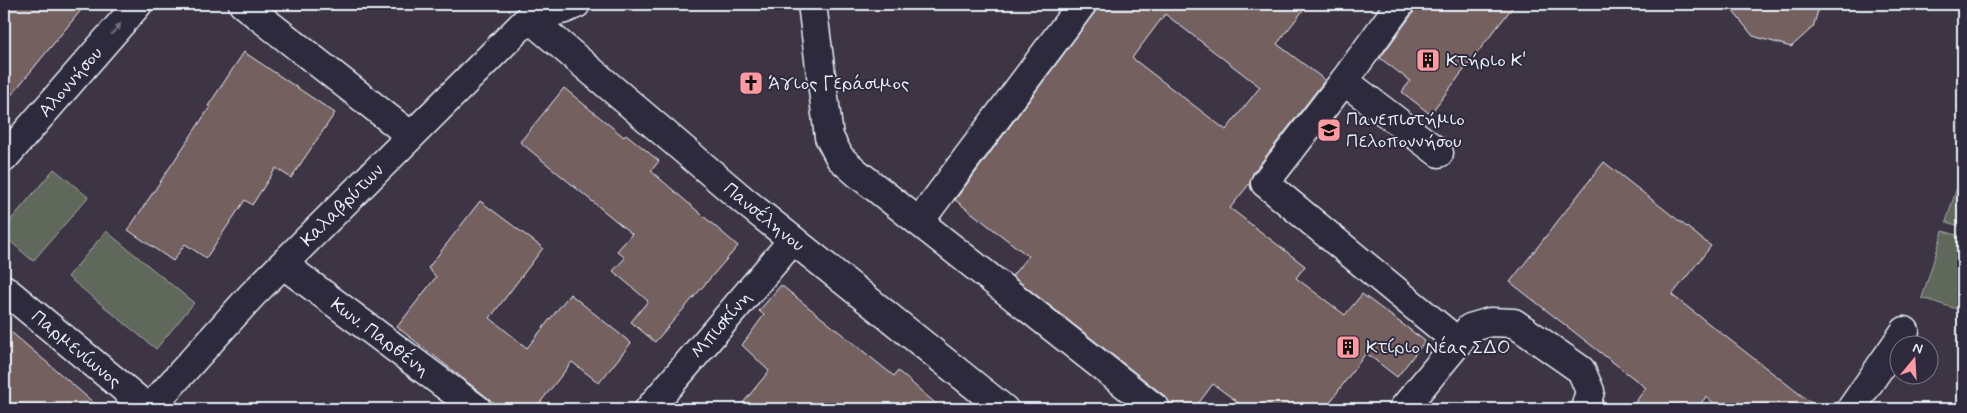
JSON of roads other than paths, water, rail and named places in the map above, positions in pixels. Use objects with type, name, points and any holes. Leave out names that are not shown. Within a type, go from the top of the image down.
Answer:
[{"type":"street","name":"Αλοννήσου","points":[[4,158],[138,4]]},
{"type":"street","points":[[243,4],[410,134]]},
{"type":"street","points":[[534,11],[565,9],[576,4]]},
{"type":"street","points":[[812,4],[828,137],[840,158],[918,222],[1156,409]]},
{"type":"street","points":[[918,222],[1082,4]]},
{"type":"street","points":[[1400,4],[1265,184],[1458,342]]},
{"type":"street","name":"Καλαβρύτων","points":[[149,409],[252,294],[284,265],[410,134],[534,11]]},
{"type":"street","name":"Πανσέληνου","points":[[534,11],[737,195],[1004,409]]},
{"type":"street","points":[[1344,81],[1439,153]]},
{"type":"street","name":"Μπισκίνη","points":[[649,409],[794,240]]},
{"type":"street","name":"Κων. Παρθένη","points":[[284,265],[477,409]]},
{"type":"street","name":"Παρμενίωνος","points":[[4,289],[149,409]]},
{"type":"street","points":[[1403,409],[1470,328],[1490,322],[1514,323],[1581,370],[1590,391],[1586,409]]},
{"type":"street","points":[[1851,409],[1905,331]]},
{"type":"place","name":"Κτήριο Κ'","points":[[1428,60]]},
{"type":"place","name":"Άγιος Γεράσιμος","points":[[751,83]]},
{"type":"place","name":"Πανεπιστήμιο Πελοποννήσου","points":[[1329,130]]},
{"type":"place","name":"Κτίριο Νέας ΣΔΟ","points":[[1348,347]]}]
